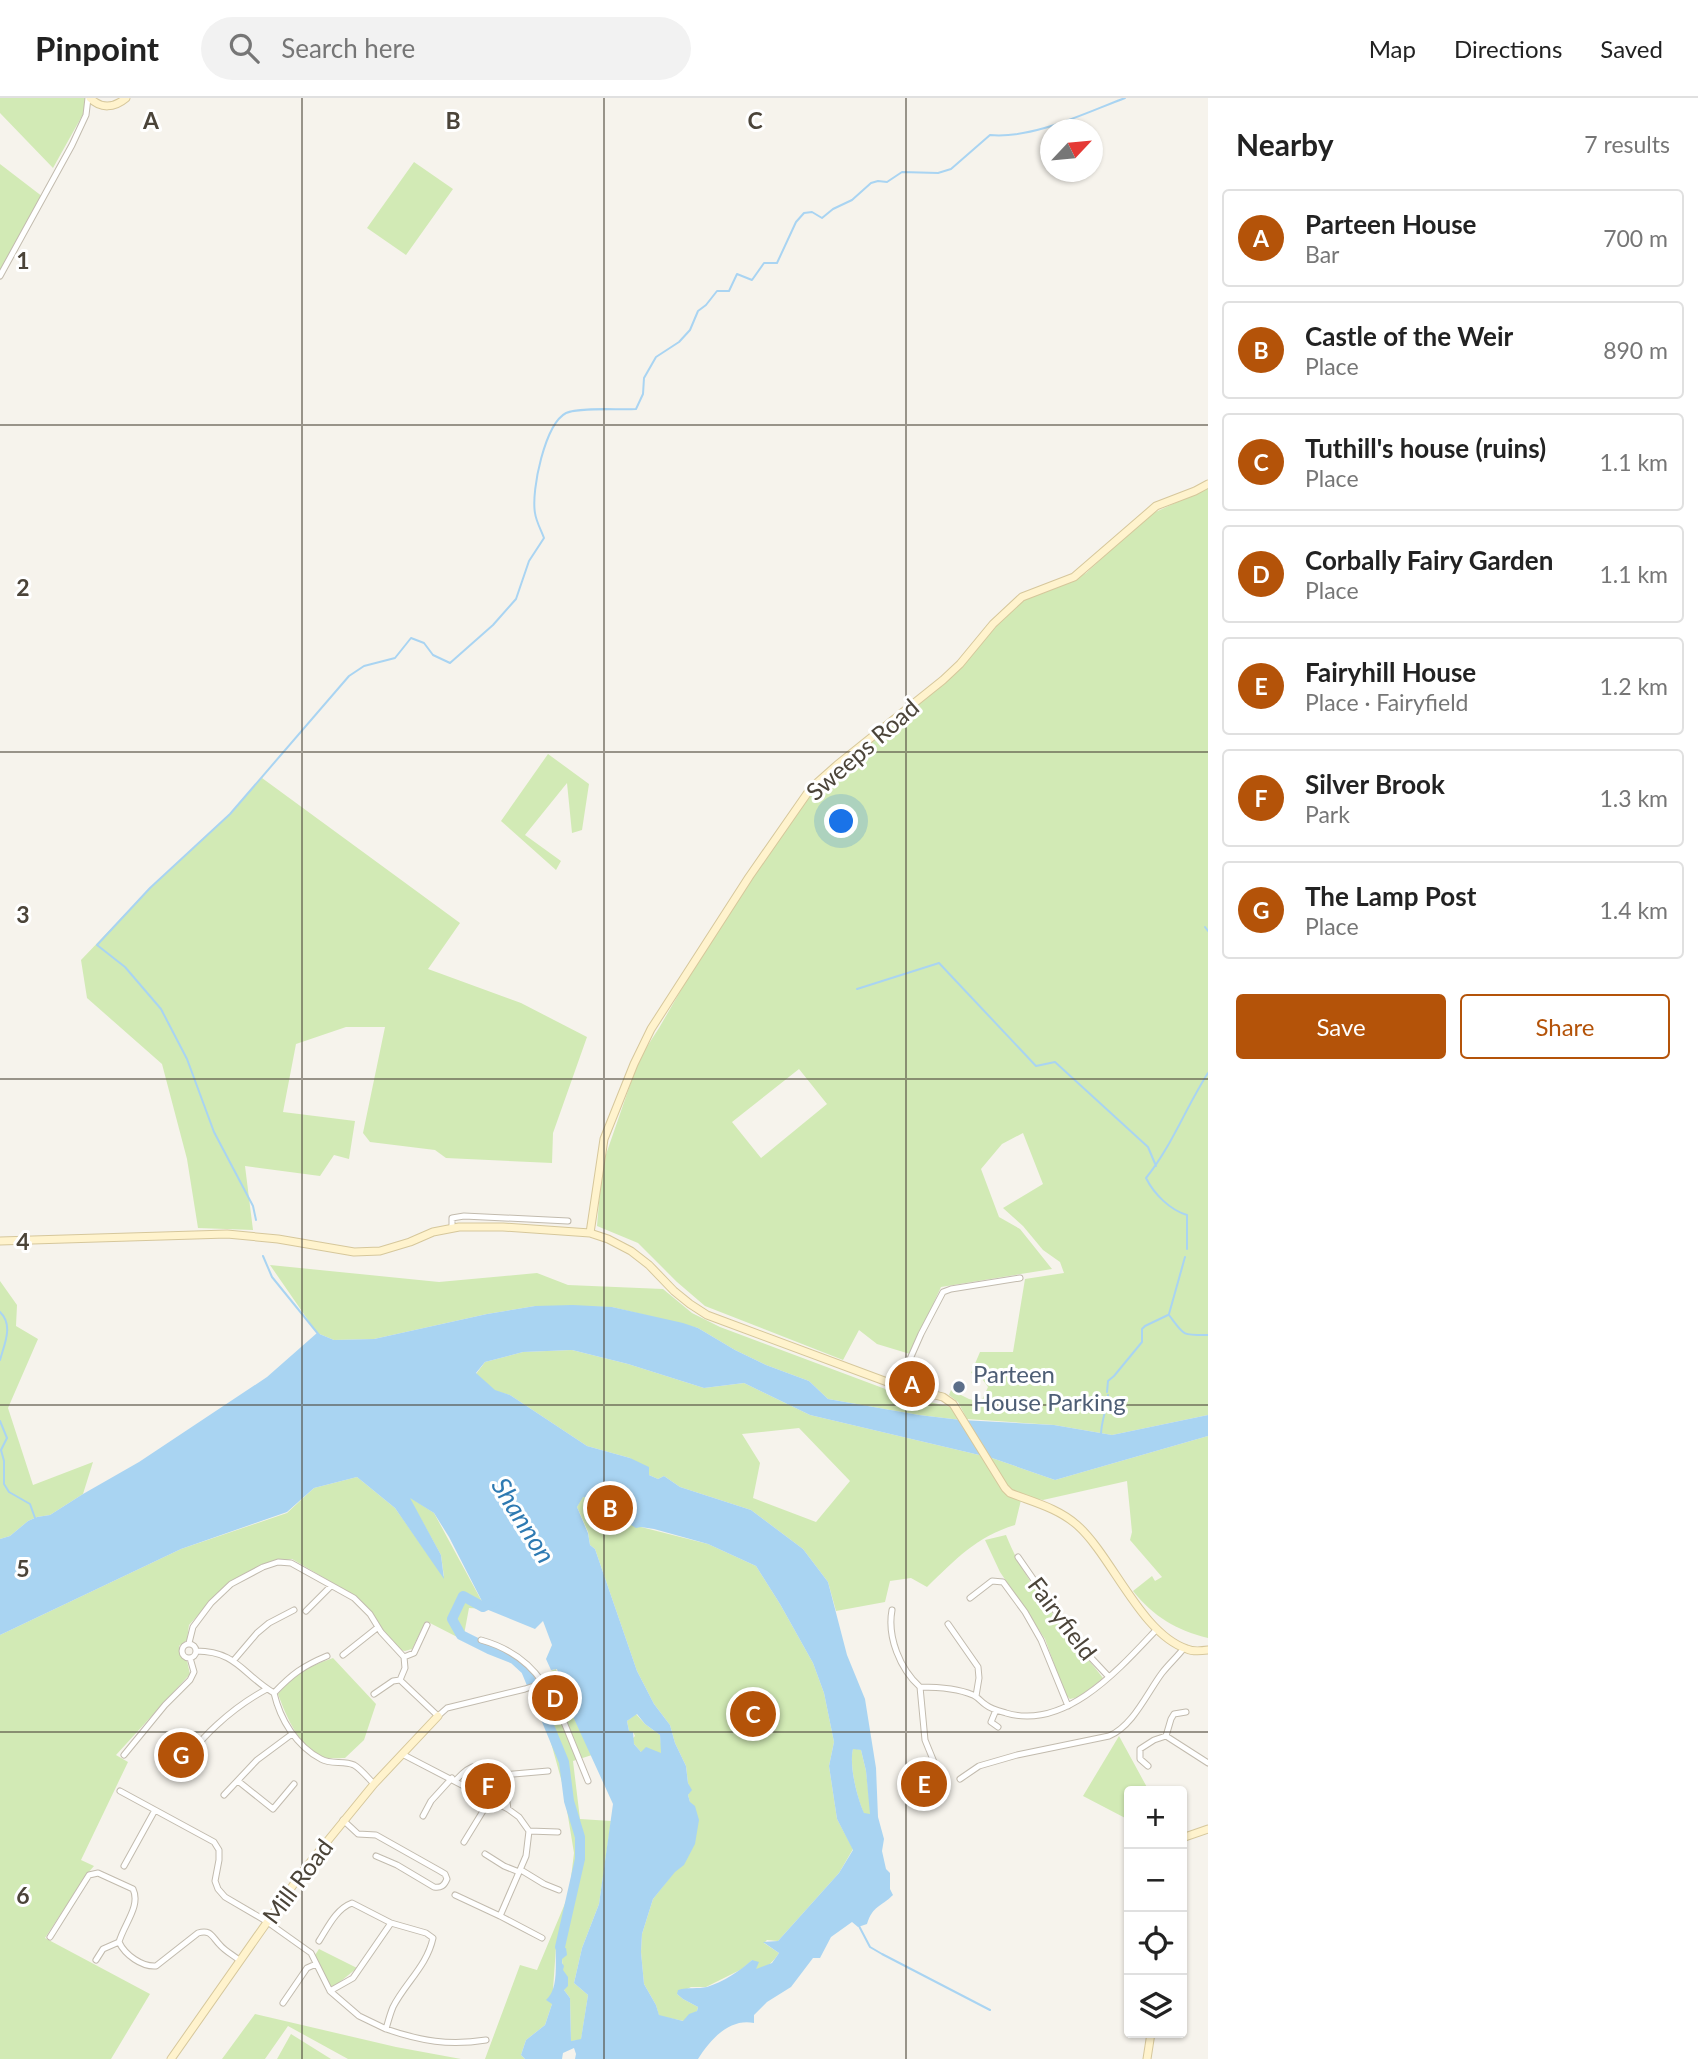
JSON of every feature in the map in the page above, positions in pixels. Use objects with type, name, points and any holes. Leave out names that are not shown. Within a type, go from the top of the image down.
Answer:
[{"type":"street","points":[[0,276],[72,145],[86,115],[89,98],[100,105],[113,106],[126,98]]},
{"type":"street","points":[[86,115],[100,105]]},
{"type":"street","name":"Sweeps Road","points":[[590,1233],[604,1139],[651,1029],[749,877],[811,788],[952,672],[993,624],[1022,597],[1074,577],[1156,506],[1208,484]]},
{"type":"street","points":[[452,1228],[452,1218],[464,1216],[568,1221]]},
{"type":"street","points":[[0,1241],[227,1234],[278,1239],[354,1252],[380,1251],[452,1228],[485,1227],[590,1233],[608,1239],[631,1251],[674,1291],[707,1315],[898,1386],[943,1397],[961,1414],[1000,1482],[1010,1493],[1059,1512],[1077,1524],[1157,1629],[1185,1649],[1208,1650]]},
{"type":"street","points":[[898,1386],[943,1292],[1020,1278]]},
{"type":"street","name":"Fairyfield","points":[[1018,1557],[1079,1646],[1109,1677]]},
{"type":"street","points":[[189,1643],[192,1627],[211,1603],[232,1584],[263,1567],[278,1562],[291,1563],[354,1598],[370,1614],[377,1628],[404,1657],[405,1668],[400,1680]]},
{"type":"street","name":"Fairyfield","points":[[970,1598],[992,1581],[1003,1582],[1041,1640],[1068,1706]]},
{"type":"street","points":[[306,1611],[331,1586]]},
{"type":"street","points":[[234,1660],[257,1633],[269,1623],[294,1610]]},
{"type":"street","points":[[892,1610],[890,1623],[894,1643],[906,1670],[920,1687],[925,1740],[933,1762]]},
{"type":"street","points":[[948,1624],[978,1667],[976,1696]]},
{"type":"street","points":[[404,1657],[414,1653],[427,1625]]},
{"type":"street","points":[[343,1655],[377,1628]]},
{"type":"street","name":"Fairyfield","points":[[920,1687],[946,1688],[976,1696],[996,1710],[1013,1715],[1044,1713],[1083,1699],[1126,1662],[1157,1629]]},
{"type":"street","points":[[481,1640],[514,1654],[527,1663],[543,1683]]},
{"type":"street","points":[[189,1643],[194,1645],[196,1651],[190,1658]]},
{"type":"street","points":[[124,1755],[165,1704],[190,1679],[194,1672],[190,1658],[182,1651],[183,1646],[189,1643]]},
{"type":"street","points":[[960,1779],[979,1766],[1117,1733],[1161,1675],[1185,1649]]},
{"type":"street","points":[[196,1651],[211,1651],[234,1660],[274,1693],[292,1734],[306,1748],[323,1760],[351,1763],[374,1784]]},
{"type":"street","points":[[274,1693],[305,1665],[327,1656]]},
{"type":"street","points":[[374,1694],[393,1681],[400,1680]]},
{"type":"street","points":[[400,1680],[438,1716],[447,1708],[549,1681],[588,1781]]},
{"type":"street","points":[[179,1774],[197,1747],[224,1719],[267,1689]]},
{"type":"street","points":[[996,1710],[991,1722],[998,1727]]},
{"type":"street","points":[[1166,1736],[1174,1714],[1186,1712]]},
{"type":"street","name":"Mill Road","points":[[171,2059],[303,1871],[374,1784],[438,1716]]},
{"type":"street","points":[[225,1795],[257,1760],[292,1734]]},
{"type":"street","points":[[1166,1736],[1208,1763]]},
{"type":"street","points":[[1149,1766],[1140,1759],[1140,1749],[1166,1736]]},
{"type":"street","points":[[402,1754],[491,1798],[519,1817],[529,1830],[526,1856],[500,1916]]},
{"type":"street","points":[[423,1816],[430,1801],[475,1764],[503,1775],[548,1771]]},
{"type":"street","points":[[503,1775],[509,1809]]},
{"type":"street","points":[[238,1781],[273,1809],[294,1784]]},
{"type":"street","points":[[120,1791],[214,1842],[219,1850],[215,1881],[218,1889],[225,1897],[266,1921],[311,1953],[330,1991],[359,2016],[418,2040],[463,2044],[486,2040]]},
{"type":"street","points":[[464,1842],[491,1798]]},
{"type":"street","points":[[124,1866],[155,1810]]},
{"type":"street","points":[[343,1820],[358,1833],[376,1835],[440,1871],[445,1874],[447,1880],[440,1888],[434,1887],[376,1856]]},
{"type":"street","points":[[1187,1836],[1208,1829]]},
{"type":"street","points":[[529,1830],[558,1832]]},
{"type":"street","points":[[485,1854],[504,1866],[559,1890]]},
{"type":"street","points":[[50,1937],[89,1875],[98,1873],[133,1889],[135,1894],[135,1905],[125,1923],[120,1942],[126,1953],[153,1967],[160,1965],[198,1933],[208,1932],[213,1934],[222,1948],[239,1960]]},
{"type":"street","points":[[455,1895],[542,1938]]},
{"type":"street","points":[[319,1941],[332,1920],[346,1905],[352,1903],[391,1923],[426,1933],[433,1938],[425,1960],[393,2008],[386,2029]]},
{"type":"street","points":[[330,1991],[353,1978],[391,1923]]},
{"type":"street","points":[[96,1960],[103,1949],[120,1942]]},
{"type":"street","points":[[283,2003],[307,1968],[316,1964]]},
{"type":"street","points":[[1147,2059],[1150,2038]]},
{"type":"green space","points":[[0,98],[92,98],[53,168],[0,113]]},
{"type":"green space","points":[[414,162],[453,189],[406,255],[367,228]]},
{"type":"green space","points":[[0,164],[43,197],[0,276]]},
{"type":"green space","points":[[1208,486],[1208,1415],[1112,1435],[1054,1425],[967,1419],[958,1402],[949,1395],[951,1390],[981,1402],[988,1387],[980,1376],[971,1373],[980,1352],[1013,1352],[1025,1279],[1064,1273],[1060,1262],[1043,1250],[1003,1208],[1043,1184],[1023,1133],[1002,1144],[981,1169],[999,1217],[1020,1229],[1052,1269],[941,1287],[910,1354],[877,1344],[859,1330],[843,1360],[705,1306],[638,1243],[597,1226],[602,1166],[639,1059],[699,959],[762,863],[816,788],[938,686],[1022,600],[1086,573],[1149,515]],"holes":[[[799,1069],[827,1104],[761,1158],[732,1122]]]},
{"type":"green space","points":[[548,754],[589,784],[582,830],[572,833],[567,783],[525,835],[561,861],[556,870],[501,821]]},
{"type":"green space","points":[[262,778],[460,923],[428,969],[521,1003],[587,1037],[553,1133],[552,1163],[446,1158],[435,1150],[370,1142],[363,1133],[385,1027],[346,1027],[296,1044],[283,1112],[355,1121],[349,1159],[334,1155],[320,1176],[245,1166],[253,1230],[198,1228],[187,1159],[162,1064],[87,998],[81,960],[150,888],[230,814]]},
{"type":"green space","points":[[270,1265],[439,1282],[537,1273],[568,1285],[663,1289],[692,1313],[720,1327],[904,1396],[951,1407],[961,1420],[828,1399],[809,1381],[766,1365],[698,1328],[612,1307],[535,1306],[374,1339],[334,1340],[317,1333]]},
{"type":"green space","points":[[0,1281],[17,1305],[16,1326],[38,1339],[8,1408],[33,1485],[93,1462],[83,1494],[50,1515],[28,1521],[10,1536],[0,1539]]},
{"type":"green space","points":[[572,1350],[704,1388],[744,1383],[810,1415],[992,1458],[1055,1480],[1208,1436],[1208,1638],[1166,1621],[1133,1591],[1152,1576],[1155,1581],[1162,1577],[1130,1540],[1132,1532],[1127,1481],[1043,1500],[1022,1496],[1015,1525],[978,1543],[957,1558],[927,1587],[911,1578],[890,1581],[885,1602],[836,1611],[828,1582],[803,1549],[751,1510],[680,1487],[664,1476],[658,1479],[649,1475],[630,1458],[587,1446],[510,1395],[495,1391],[476,1374],[485,1362],[523,1352]],"holes":[[[799,1428],[850,1481],[816,1522],[753,1498],[760,1463],[742,1434]]]},
{"type":"green space","points":[[357,1477],[395,1508],[444,1577],[441,1555],[408,1496],[434,1513],[486,1609],[469,1608],[463,1640],[426,1621],[412,1649],[405,1651],[400,1650],[383,1632],[366,1606],[355,1596],[292,1559],[263,1564],[226,1585],[189,1625],[187,1640],[179,1646],[190,1674],[116,1755],[128,1762],[81,1860],[94,1866],[45,1938],[150,1994],[111,2059],[0,2059],[0,1635],[181,1549],[287,1513],[314,1488]]},
{"type":"green space","points":[[582,1497],[605,1499],[641,1527],[708,1544],[756,1566],[813,1663],[824,1693],[834,1742],[829,1766],[837,1819],[853,1849],[839,1873],[778,1941],[767,1940],[764,1943],[779,1953],[769,1964],[755,1969],[752,1960],[742,1969],[706,1987],[691,1987],[677,1994],[698,2007],[697,2011],[684,2021],[659,2016],[644,1984],[641,1952],[642,1934],[653,1899],[684,1864],[690,1802],[688,1795],[691,1790],[686,1766],[670,1725],[654,1704],[637,1671],[595,1549],[590,1545],[588,1532],[577,1507]]},
{"type":"green space","points":[[1006,1535],[1014,1554],[1037,1591],[1103,1678],[1079,1697],[1070,1699],[1065,1694],[1045,1639],[1000,1572],[985,1540]]},
{"type":"green space","points":[[333,1658],[376,1704],[364,1740],[345,1758],[322,1757],[307,1746],[289,1721],[278,1694],[302,1672]]},
{"type":"green space","points":[[556,1669],[570,1710],[592,1755],[573,1761],[580,1819],[611,1821],[599,1904],[582,1948],[574,1983],[588,1995],[581,2040],[571,2041],[570,1998],[564,1990],[562,1959],[556,1947],[552,2004],[545,2025],[526,2040],[521,2055],[525,2059],[485,2059],[520,1965],[537,1970],[569,1894],[574,1853],[563,1786],[545,1721],[528,1683]]},
{"type":"green space","points":[[636,1714],[660,1735],[662,1754],[641,1752],[634,1744],[632,1739],[635,1736],[629,1731],[627,1721]]},
{"type":"green space","points":[[1119,1736],[1146,1786],[1124,1786],[1124,1817],[1083,1796]]},
{"type":"green space","points":[[853,1748],[861,1750],[871,1814],[864,1814],[856,1790],[852,1764]]},
{"type":"green space","points":[[475,1767],[498,1777],[503,1799],[465,1780],[465,1773]]},
{"type":"green space","points":[[319,1949],[357,1968],[331,1987],[315,1955]]},
{"type":"green space","points":[[255,2014],[396,2047],[461,2059],[348,2059],[288,2026],[265,2059],[222,2059]]},
{"type":"green space","points":[[291,2034],[331,2059],[277,2059]]},
{"type":"water","name":"Shannon","points":[[535,1306],[612,1307],[683,1323],[698,1328],[766,1365],[809,1381],[828,1399],[919,1415],[1054,1425],[1112,1435],[1208,1415],[1208,1436],[1055,1480],[992,1458],[810,1415],[744,1383],[704,1388],[572,1350],[523,1352],[485,1362],[476,1373],[495,1390],[510,1395],[587,1446],[630,1458],[649,1467],[649,1475],[658,1479],[664,1476],[680,1487],[751,1510],[803,1549],[828,1582],[847,1655],[865,1699],[876,1768],[878,1817],[884,1839],[882,1851],[886,1869],[890,1873],[890,1889],[893,1895],[875,1910],[867,1924],[858,1927],[852,1922],[831,1937],[820,1958],[813,1958],[791,1987],[767,2002],[754,2015],[754,2023],[745,2022],[728,2027],[714,2038],[698,2059],[575,2059],[574,2048],[563,2053],[562,2059],[525,2059],[521,2055],[526,2040],[545,2025],[552,2004],[546,2000],[555,1983],[556,1947],[566,1948],[567,1955],[562,1959],[562,1963],[568,1977],[568,1986],[564,1990],[570,1998],[571,2041],[581,2039],[588,1995],[574,1983],[582,1948],[599,1904],[613,1804],[570,1710],[557,1669],[551,1670],[546,1659],[552,1645],[543,1621],[535,1629],[486,1609],[434,1513],[410,1498],[441,1555],[444,1579],[395,1508],[357,1477],[314,1488],[287,1512],[181,1549],[0,1635],[0,1539],[10,1536],[28,1521],[50,1515],[139,1462],[267,1377],[317,1333],[334,1340],[374,1339]],"holes":[[[583,1497],[605,1499],[632,1521],[631,1525],[636,1528],[654,1529],[708,1544],[756,1566],[813,1663],[824,1693],[834,1742],[829,1766],[837,1819],[853,1850],[839,1873],[778,1941],[763,1942],[779,1953],[772,1963],[756,1969],[759,1962],[752,1960],[731,1976],[713,1985],[678,1990],[677,1994],[698,2007],[697,2011],[689,2014],[683,2021],[659,2015],[644,1984],[642,1934],[653,1899],[684,1865],[695,1844],[699,1820],[688,1795],[692,1790],[688,1783],[686,1766],[670,1725],[654,1704],[637,1671],[595,1549],[590,1545],[577,1507]],[[637,1714],[660,1735],[661,1753],[646,1747],[641,1752],[634,1744],[633,1732],[629,1731],[627,1721]],[[853,1749],[861,1750],[870,1814],[864,1813],[859,1799]]]},
{"type":"waterway","points":[[256,1220],[253,1206],[214,1132],[187,1059],[161,1009],[125,967],[97,945],[150,888],[230,814],[349,676],[364,666],[395,658],[411,638],[424,643],[433,655],[450,663],[493,625],[516,599],[529,561],[544,538],[535,513],[535,489],[541,458],[558,420],[572,411],[636,409],[643,394],[644,378],[656,357],[679,342],[690,330],[698,311],[717,291],[729,291],[737,274],[752,280],[764,263],[777,263],[796,222],[804,213],[812,212],[822,218],[852,200],[871,183],[887,182],[902,172],[938,173],[951,169],[990,135],[1041,129],[1125,98]]},
{"type":"waterway","points":[[1205,927],[1208,931]]},
{"type":"waterway","points":[[857,989],[939,963],[1036,1066],[1055,1062],[1148,1147],[1156,1166]]},
{"type":"waterway","points":[[1187,1249],[1187,1215],[1163,1201],[1146,1178],[1164,1153],[1208,1073]]},
{"type":"waterway","points":[[263,1256],[272,1277],[319,1335]]},
{"type":"waterway","points":[[1169,1314],[1185,1257]]},
{"type":"waterway","points":[[0,1312],[7,1329],[0,1360]]},
{"type":"waterway","points":[[1107,1392],[1108,1381],[1142,1342],[1142,1329],[1168,1315]]},
{"type":"waterway","points":[[1169,1315],[1184,1333],[1208,1335]]},
{"type":"waterway","points":[[1101,1435],[1108,1395]]},
{"type":"waterway","points":[[0,1421],[7,1438],[1,1450],[4,1484],[9,1492],[30,1504],[35,1518]]},
{"type":"waterway","points":[[495,1601],[483,1607],[463,1596],[452,1619],[461,1635],[514,1659],[526,1670],[564,1762],[569,1801],[580,1837],[580,1859],[560,1947]]},
{"type":"waterway","points":[[859,1926],[870,1947],[990,2010]]},
{"type":"place","name":"Parteen House","points":[[912,1384]]},
{"type":"place","name":"Parteen House Parking","points":[[959,1387]]},
{"type":"place","name":"Castle of the Weir","points":[[610,1508]]},
{"type":"place","name":"Corbally Fairy Garden","points":[[555,1698]]},
{"type":"place","name":"Tuthill's house (ruins)","points":[[753,1714]]},
{"type":"place","name":"The Lamp Post","points":[[181,1755]]},
{"type":"place","name":"Fairyhill House","points":[[924,1784]]},
{"type":"place","name":"Silver Brook","points":[[488,1786]]}]
